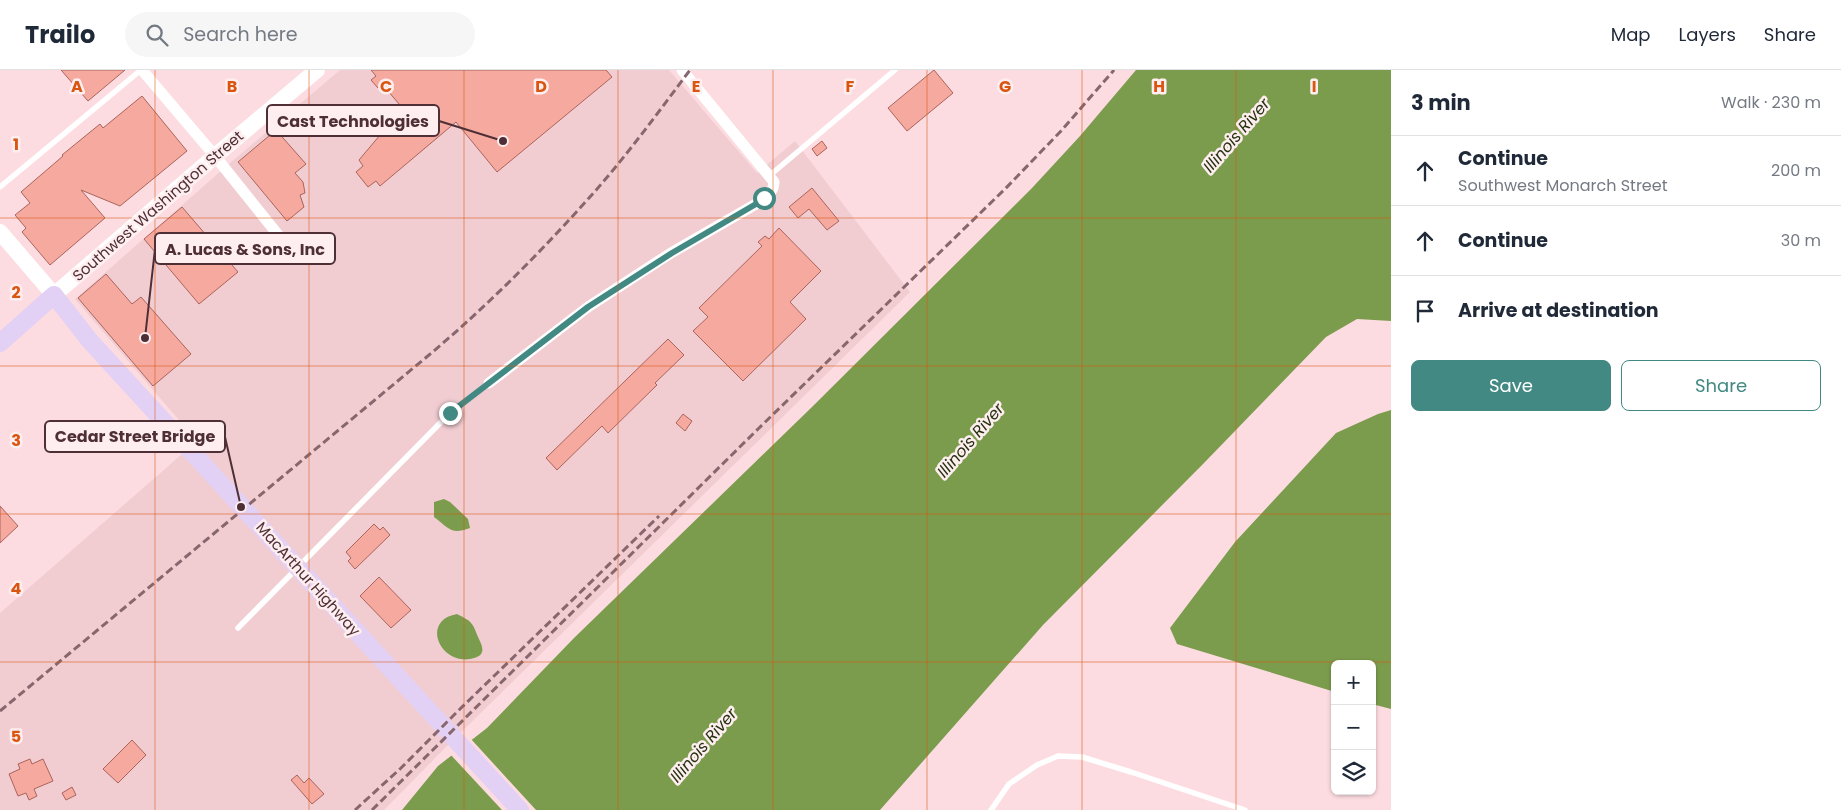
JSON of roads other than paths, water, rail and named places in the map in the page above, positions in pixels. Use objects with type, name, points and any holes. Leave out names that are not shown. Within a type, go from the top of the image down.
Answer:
[{"type":"main road","name":"Southwest Washington Street","points":[[0,343],[317,70]]},
{"type":"main road","name":"MacArthur Highway","points":[[0,232],[70,314],[90,341],[520,810]]},
{"type":"street","points":[[141,70],[215,156],[283,241]]},
{"type":"street","points":[[489,383],[588,307],[672,253],[756,204],[769,194],[774,187],[774,182],[682,70]]},
{"type":"lane","points":[[0,187],[141,70]]},
{"type":"lane","points":[[769,176],[895,70]]},
{"type":"lane","points":[[238,628],[450,413],[489,383]]},
{"type":"lane","points":[[990,810],[1009,784],[1036,765],[1058,756],[1082,757],[1245,810]]},
{"type":"water","name":"Illinois River","points":[[1136,70],[1391,70],[1391,321],[1357,319],[1326,337],[1043,625],[880,810],[402,810],[438,766],[487,728],[574,638],[813,406],[1032,188],[1080,136]]},
{"type":"water","points":[[1391,410],[1391,709],[1376,705],[1376,660],[1331,660],[1331,691],[1177,644],[1170,628],[1235,542],[1336,433]]},
{"type":"water","points":[[444,499],[450,502],[468,519],[470,528],[454,531],[447,528],[434,517],[434,502]]},
{"type":"water","points":[[457,614],[472,624],[480,641],[482,651],[475,658],[459,659],[450,655],[438,641],[437,632],[439,624],[446,618]]},
{"type":"railway","points":[[0,711],[429,355],[471,318],[531,260],[589,198],[628,152],[690,70]]},
{"type":"railway","points":[[372,810],[758,429],[1005,189],[1061,131],[1114,70]]},
{"type":"railway","points":[[355,810],[401,768],[659,516]]},
{"type":"place","name":"Cast Technologies","points":[[503,141]]},
{"type":"place","name":"A. Lucas & Sons, Inc","points":[[145,338]]},
{"type":"place","name":"Cedar Street Bridge","points":[[241,507]]}]
